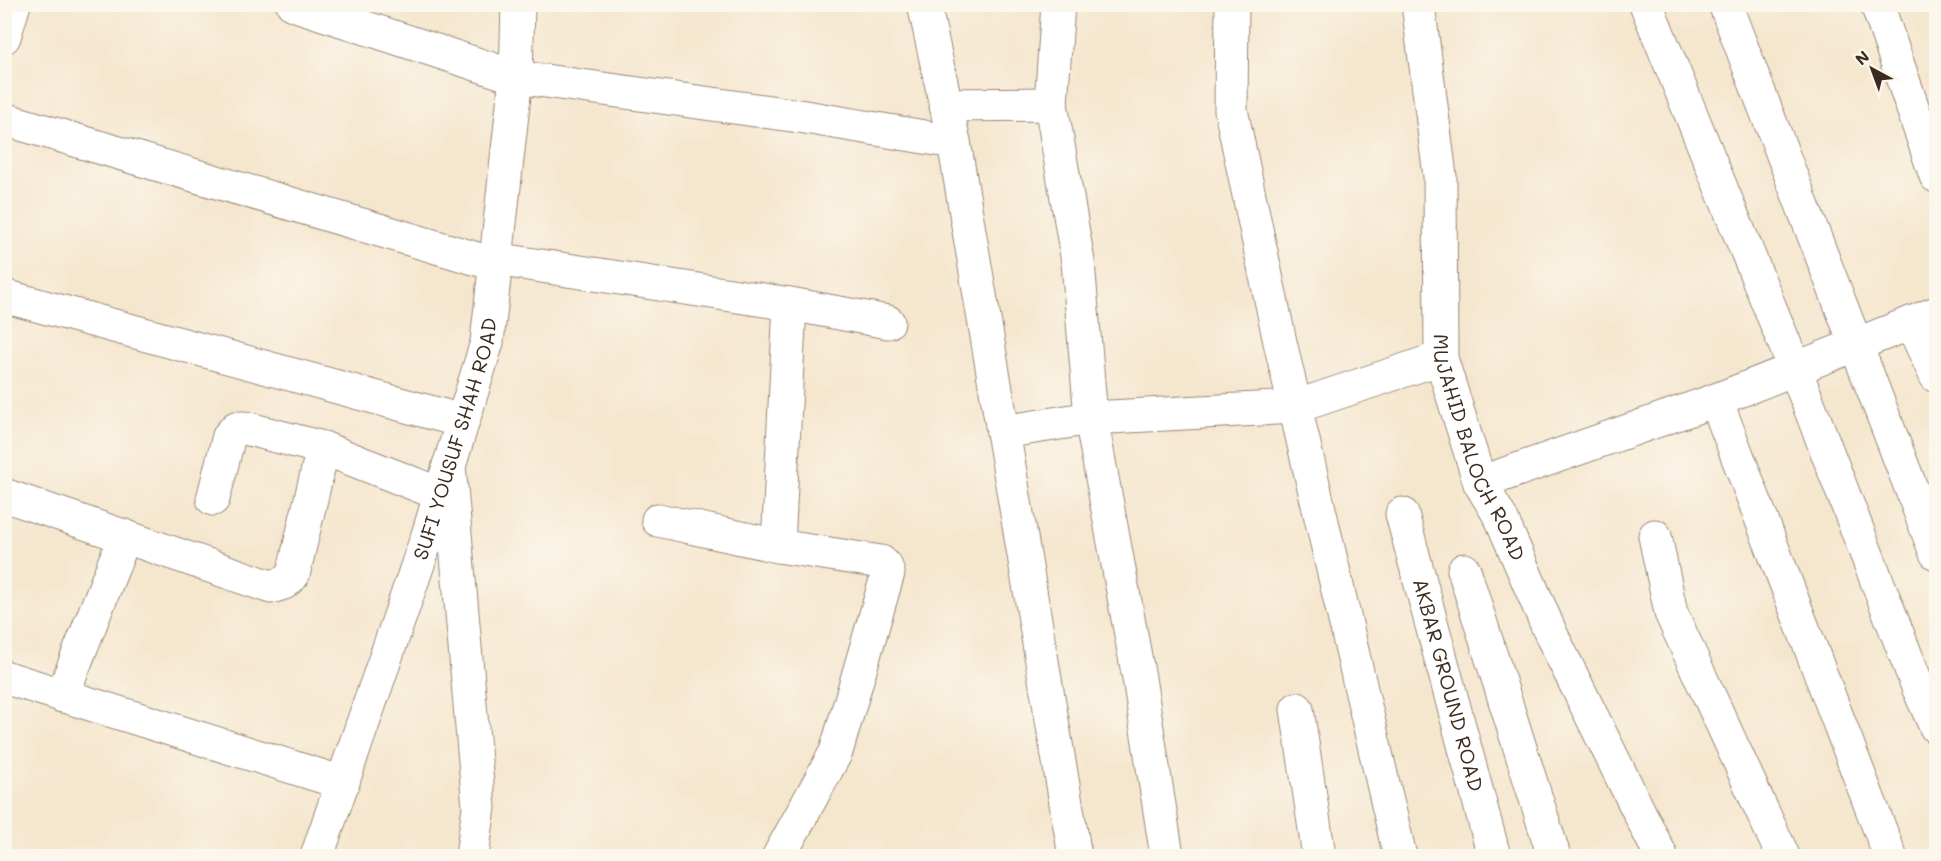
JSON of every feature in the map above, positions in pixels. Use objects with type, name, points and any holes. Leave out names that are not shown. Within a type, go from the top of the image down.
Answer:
[{"type":"street","points":[[4,37],[14,4]]},
{"type":"street","points":[[293,4],[516,77],[799,116],[954,142]]},
{"type":"street","name":"SUFI YOUSUF SHAH ROAD","points":[[317,856],[445,480],[487,342],[516,77],[518,4]]},
{"type":"street","points":[[924,4],[954,142],[1075,856]]},
{"type":"street","points":[[1058,4],[1051,105],[1078,262],[1091,418],[1139,678],[1167,856]]},
{"type":"street","points":[[1232,4],[1231,110],[1295,407],[1400,856]]},
{"type":"street","name":"MUJAHID BALOCH ROAD","points":[[1418,4],[1440,176],[1441,357],[1480,483],[1501,518],[1551,634],[1661,856]]},
{"type":"street","points":[[1646,4],[1796,369],[1918,687],[1936,727]]},
{"type":"street","points":[[1725,4],[1936,553]]},
{"type":"street","points":[[1877,4],[1936,176]]},
{"type":"street","points":[[946,105],[1051,105]]},
{"type":"street","points":[[4,119],[495,262],[790,304],[888,322]]},
{"type":"street","points":[[4,296],[462,421]]},
{"type":"street","points":[[778,546],[790,304]]},
{"type":"street","points":[[1480,483],[1716,400],[1924,319],[1936,376]]},
{"type":"street","points":[[1003,432],[1091,418],[1295,407],[1441,357]]},
{"type":"street","points":[[1716,400],[1890,856]]},
{"type":"street","points":[[213,499],[229,436],[236,429],[245,428],[445,480],[479,807],[472,856]]},
{"type":"street","points":[[4,495],[271,587],[284,583],[293,575],[323,448]]},
{"type":"street","name":"AKBAR GROUND ROAD","points":[[1402,514],[1494,856]]},
{"type":"street","points":[[658,520],[778,546],[880,562],[886,567],[888,573],[836,752],[779,856]]},
{"type":"street","points":[[62,696],[125,536]]},
{"type":"street","points":[[1655,536],[1671,613],[1783,856]]},
{"type":"street","points":[[1464,570],[1554,856]]},
{"type":"street","points":[[4,677],[343,783]]},
{"type":"street","points":[[1297,709],[1319,856]]}]
